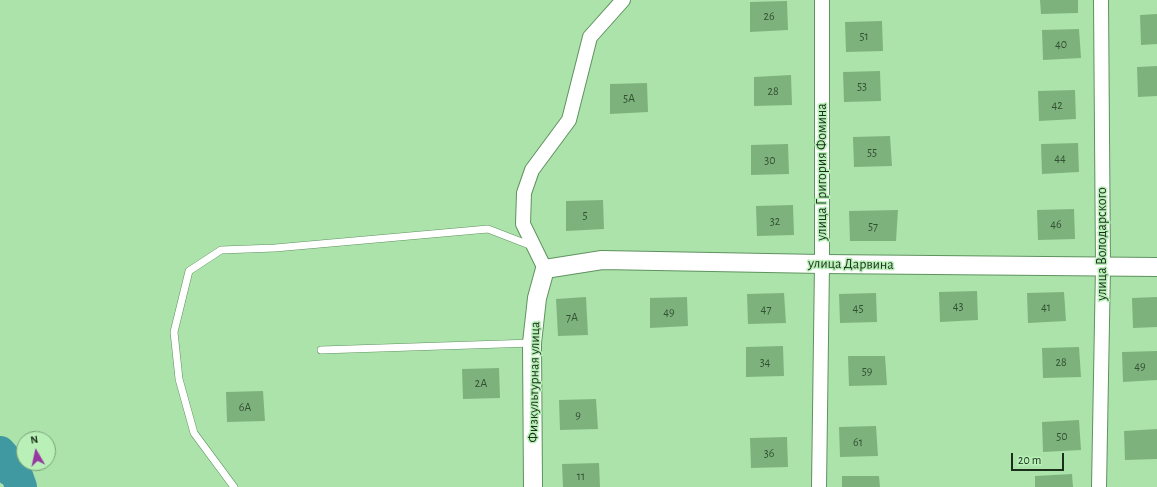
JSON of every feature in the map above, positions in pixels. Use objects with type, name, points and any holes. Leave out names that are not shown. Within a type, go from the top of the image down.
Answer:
[{"type":"street","points":[[545,269],[523,224],[524,193],[532,170],[569,120],[590,37],[623,0]]},
{"type":"street","name":"улица Григория Фомина","points":[[818,487],[822,264],[822,0]]},
{"type":"street","name":"улица Володарского","points":[[1099,487],[1103,267],[1101,0]]},
{"type":"street","name":"улица Дарвина","points":[[545,269],[602,260],[822,264],[1157,267]]},
{"type":"street","name":"Физкультурная улица","points":[[533,487],[532,343],[537,298],[545,269]]},
{"type":"lane","points":[[234,487],[194,433],[179,379],[174,332],[189,271],[221,250],[275,248],[488,229],[534,247]]},
{"type":"lane","points":[[321,350],[532,343]]},
{"type":"building","points":[[1040,0],[1078,0],[1078,13],[1041,14]]},
{"type":"building","points":[[787,1],[788,30],[750,32],[750,2]]},
{"type":"building","points":[[1157,14],[1157,44],[1141,45],[1140,15]]},
{"type":"building","points":[[882,21],[883,51],[846,52],[845,22]]},
{"type":"building","points":[[1079,29],[1081,58],[1043,60],[1042,30]]},
{"type":"building","points":[[1157,66],[1157,96],[1138,97],[1137,67]]},
{"type":"building","points":[[880,71],[881,101],[844,102],[843,72]]},
{"type":"building","points":[[791,75],[792,105],[754,106],[754,77]]},
{"type":"building","points":[[647,83],[648,112],[610,114],[610,84]]},
{"type":"building","points":[[1075,90],[1076,119],[1039,121],[1038,91]]},
{"type":"building","points":[[890,136],[892,166],[854,167],[853,137]]},
{"type":"building","points":[[1078,143],[1079,172],[1042,174],[1041,144]]},
{"type":"building","points":[[788,144],[789,174],[751,175],[751,145]]},
{"type":"building","points":[[603,200],[604,229],[566,231],[566,201]]},
{"type":"building","points":[[793,205],[794,235],[757,236],[756,206]]},
{"type":"building","points":[[1074,209],[1075,239],[1038,240],[1037,210]]},
{"type":"building","points":[[898,210],[896,241],[850,241],[849,211]]},
{"type":"building","points":[[977,291],[978,320],[940,322],[939,292]]},
{"type":"building","points":[[1064,292],[1066,321],[1028,323],[1027,293]]},
{"type":"building","points":[[784,293],[786,323],[748,324],[747,294]]},
{"type":"building","points":[[876,293],[877,322],[840,323],[839,294]]},
{"type":"building","points":[[586,297],[588,335],[558,336],[556,299]]},
{"type":"building","points":[[687,297],[688,326],[650,328],[650,298]]},
{"type":"building","points":[[1157,297],[1157,327],[1133,328],[1132,298]]},
{"type":"building","points":[[783,346],[784,376],[746,377],[746,347]]},
{"type":"building","points":[[1079,347],[1081,377],[1043,378],[1042,348]]},
{"type":"building","points":[[1157,351],[1157,380],[1123,382],[1122,352]]},
{"type":"building","points":[[848,356],[885,356],[887,385],[849,386]]},
{"type":"building","points":[[499,368],[500,398],[463,399],[462,369]]},
{"type":"building","points":[[263,391],[265,421],[227,422],[226,392]]},
{"type":"building","points":[[596,399],[598,429],[560,430],[559,400]]},
{"type":"building","points":[[1079,420],[1081,450],[1043,452],[1042,422]]},
{"type":"building","points":[[876,426],[878,456],[840,457],[839,427]]},
{"type":"building","points":[[1157,429],[1157,459],[1125,460],[1124,431]]},
{"type":"building","points":[[787,437],[788,467],[751,468],[750,438]]},
{"type":"building","points":[[599,463],[600,487],[563,487],[562,464]]},
{"type":"building","points":[[1072,474],[1073,487],[1035,487],[1035,476]]},
{"type":"building","points":[[842,476],[879,476],[880,487],[842,487]]},
{"type":"waterway","points":[[0,452],[7,460],[10,470],[16,473],[21,487]]}]
